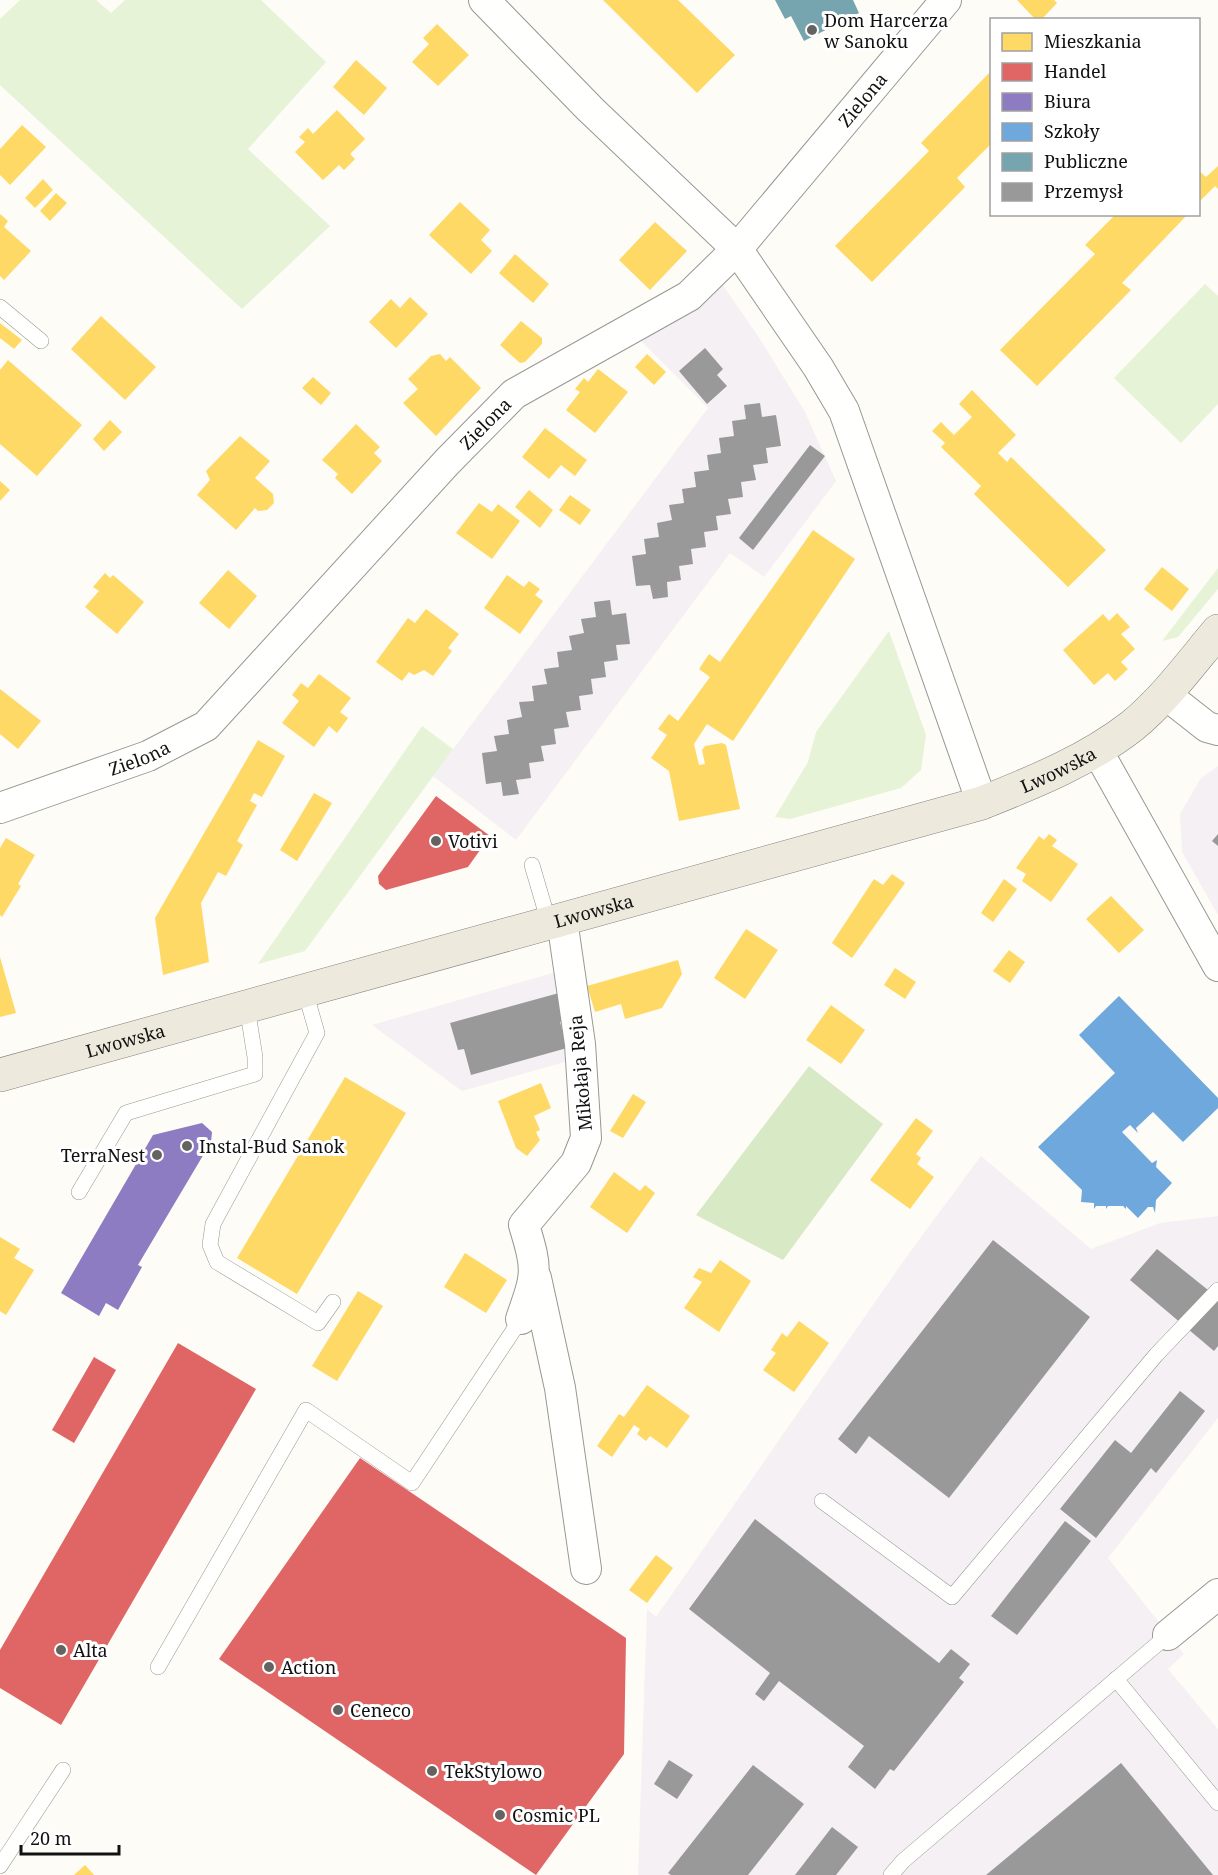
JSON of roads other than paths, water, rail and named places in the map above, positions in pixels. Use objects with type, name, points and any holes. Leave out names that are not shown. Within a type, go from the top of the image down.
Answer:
[{"type":"main road","name":"Lwowska","points":[[0,1075],[982,804],[1036,782],[1097,750],[1133,725],[1165,694],[1218,631]]},
{"type":"street","points":[[484,0],[590,109],[728,257],[818,367],[844,411],[982,804]]},
{"type":"street","name":"Zielona","points":[[0,808],[148,756],[206,726],[447,462],[514,394],[689,296],[728,257],[946,0]]},
{"type":"street","points":[[1165,694],[1207,727],[1218,730]]},
{"type":"street","points":[[1097,750],[1218,966]]},
{"type":"street","name":"Mikołaja Reja","points":[[555,921],[580,1044],[586,1138],[576,1163],[524,1225],[534,1256],[536,1278],[560,1388],[586,1569]]},
{"type":"street","name":"Mikołaja Reja","points":[[520,1319],[536,1278]]},
{"type":"street","points":[[1168,1635],[1218,1594]]},
{"type":"lane","points":[[0,307],[41,341]]},
{"type":"lane","points":[[532,865],[555,921]]},
{"type":"lane","points":[[305,991],[317,1033],[213,1224],[210,1245],[216,1262],[318,1323],[333,1302]]},
{"type":"lane","points":[[79,1192],[126,1113],[255,1074],[255,1057],[247,1007]]},
{"type":"lane","points":[[822,1501],[952,1597],[1156,1354],[1218,1290]]},
{"type":"lane","points":[[158,1667],[306,1410],[412,1483],[520,1319]]},
{"type":"lane","points":[[891,1875],[903,1862],[1168,1635]]},
{"type":"lane","points":[[1116,1679],[1218,1803]]},
{"type":"lane","points":[[0,1866],[63,1770]]},
{"type":"place","name":"Dom Harcerza w Sanoku","points":[[812,30]]},
{"type":"place","name":"Votivi","points":[[436,841]]},
{"type":"place","name":"Instal-Bud Sanok","points":[[187,1146]]},
{"type":"place","name":"TerraNest","points":[[157,1155]]},
{"type":"place","name":"Alta","points":[[61,1650]]},
{"type":"place","name":"Action","points":[[269,1667]]},
{"type":"place","name":"Ceneco","points":[[338,1710]]},
{"type":"place","name":"TekStylowo","points":[[432,1771]]},
{"type":"place","name":"Cosmic PL","points":[[500,1815]]}]
